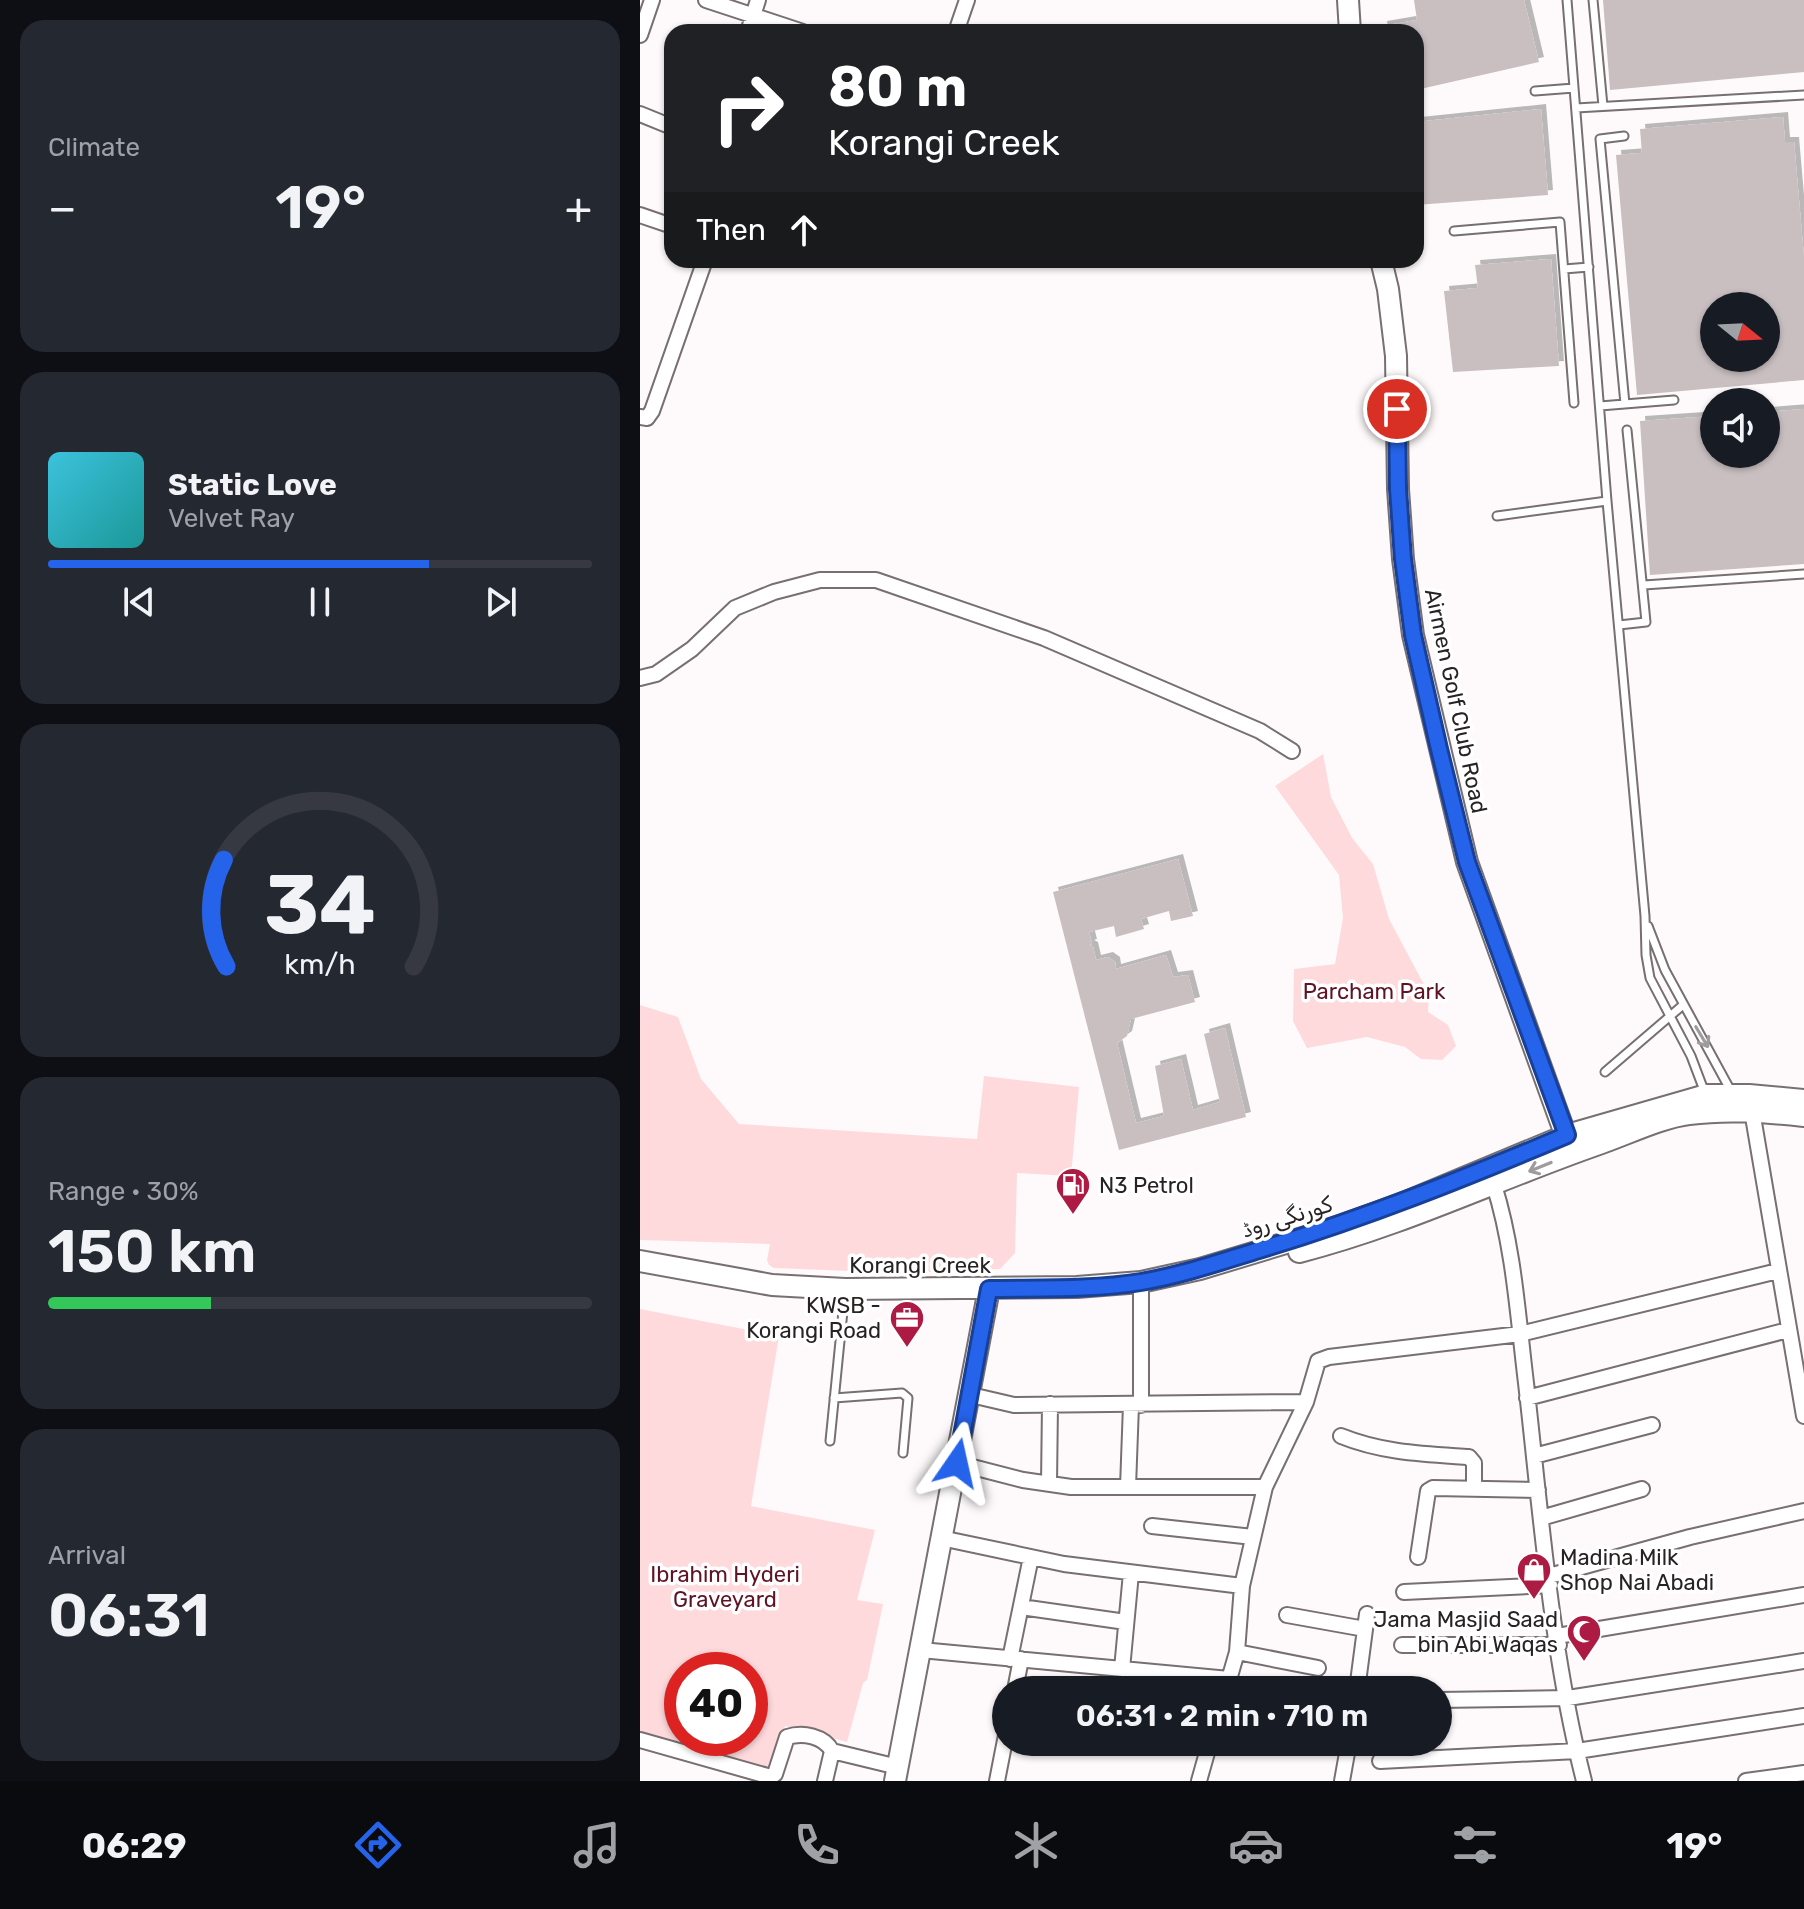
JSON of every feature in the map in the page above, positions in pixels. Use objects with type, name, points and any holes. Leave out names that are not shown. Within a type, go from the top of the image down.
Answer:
[{"type":"street","points":[[640,35],[652,0]]},
{"type":"street","points":[[706,0],[778,24]]},
{"type":"street","points":[[750,24],[758,0]]},
{"type":"street","points":[[959,24],[967,0]]},
{"type":"street","points":[[1348,0],[1350,24]]},
{"type":"street","points":[[1359,0],[1360,24]]},
{"type":"street","points":[[640,114],[664,124]]},
{"type":"street","points":[[640,215],[664,223]]},
{"type":"street","points":[[640,417],[647,418],[652,411],[702,268]]},
{"type":"street","name":"Airmen Golf Club Road","points":[[1383,268],[1396,356],[1398,489],[1413,635],[1467,862],[1574,1143]]},
{"type":"street","name":"Airmen Golf Club Road","points":[[1395,268],[1409,356],[1408,491],[1424,634],[1478,861],[1574,1143]]},
{"type":"street","points":[[640,678],[656,674],[692,649],[735,608],[774,592],[820,580],[876,580],[1044,638],[1260,731],[1292,751]]},
{"type":"street","name":"کورنگی روڈ","points":[[1200,1269],[1329,1230],[1574,1143],[1685,1114],[1708,1104],[1804,1100]]},
{"type":"street","points":[[1743,1103],[1804,1416]]},
{"type":"street","name":"کورنگی روڈ","points":[[1743,1103],[1804,1116]]},
{"type":"street","name":"کورنگی روڈ","points":[[1200,1269],[1245,1266],[1355,1237],[1494,1185],[1574,1143]]},
{"type":"street","points":[[1494,1185],[1503,1212],[1558,1640],[1584,1781]]},
{"type":"street","name":"Korangi Creek","points":[[640,1261],[772,1285],[845,1289],[1077,1287],[1141,1282],[1200,1269]]},
{"type":"street","points":[[1230,1676],[1237,1652],[1242,1586],[1265,1487],[1306,1402],[1318,1361],[1520,1334],[1778,1271]]},
{"type":"street","points":[[1128,1487],[1136,1405],[1141,1282]]},
{"type":"street","points":[[640,1740],[766,1777],[775,1774],[787,1737],[800,1734],[823,1740],[832,1751],[897,1774],[989,1289]]},
{"type":"street","points":[[1527,1398],[1788,1330]]},
{"type":"street","points":[[971,1395],[1014,1405],[1306,1402]]},
{"type":"street","points":[[1049,1484],[1050,1404]]},
{"type":"street","points":[[1534,1456],[1652,1425]]},
{"type":"street","points":[[1341,1436],[1368,1447],[1398,1453],[1469,1457],[1474,1463],[1474,1488]]},
{"type":"street","points":[[957,1463],[1023,1480],[1071,1487],[1265,1487]]},
{"type":"street","points":[[1418,1557],[1428,1491],[1433,1488],[1538,1490]]},
{"type":"street","points":[[1541,1518],[1642,1489]]},
{"type":"street","points":[[1404,1592],[1550,1580],[1690,1537],[1804,1511]]},
{"type":"street","points":[[1152,1526],[1253,1537]]},
{"type":"street","points":[[941,1538],[1064,1564],[1242,1586]]},
{"type":"street","points":[[1015,1676],[1021,1607],[1031,1557]]},
{"type":"street","points":[[1122,1669],[1131,1573]]},
{"type":"street","points":[[1402,1645],[1558,1640],[1804,1595]]},
{"type":"street","points":[[1021,1607],[1126,1622]]},
{"type":"street","points":[[1287,1615],[1366,1622],[1359,1676]]},
{"type":"street","points":[[921,1650],[1171,1676]]},
{"type":"street","points":[[1237,1652],[1318,1668]]},
{"type":"street","points":[[1452,1700],[1568,1698],[1804,1661]]},
{"type":"street","points":[[1380,1761],[1577,1751],[1804,1716]]},
{"type":"street","points":[[825,1781],[832,1751]]},
{"type":"street","points":[[997,1781],[1002,1756]]},
{"type":"street","points":[[1199,1781],[1206,1756]]},
{"type":"street","points":[[1342,1781],[1346,1756]]},
{"type":"street","points":[[1746,1781],[1779,1779],[1804,1773]]},
{"type":"lane","points":[[1567,0],[1646,955],[1650,978],[1691,1056],[1708,1104]]},
{"type":"lane","points":[[1593,0],[1603,106]]},
{"type":"lane","points":[[1535,91],[1574,88]]},
{"type":"lane","points":[[1576,108],[1804,95]]},
{"type":"lane","points":[[1624,136],[1600,139],[1625,404]]},
{"type":"lane","points":[[1454,231],[1560,222],[1574,403]]},
{"type":"lane","points":[[1564,269],[1589,267]]},
{"type":"lane","points":[[1600,406],[1674,400]]},
{"type":"lane","points":[[1619,625],[1646,622],[1627,430]]},
{"type":"lane","points":[[1497,516],[1607,501]]},
{"type":"lane","points":[[1644,585],[1804,574]]},
{"type":"lane","points":[[1645,916],[1665,970],[1683,1005],[1743,1103]]},
{"type":"lane","points":[[1605,1072],[1683,1005]]},
{"type":"lane","points":[[830,1441],[845,1289]]},
{"type":"lane","points":[[834,1398],[902,1393],[908,1398],[903,1453]]},
{"type":"green space","name":"Parcham Park","points":[[1323,754],[1331,797],[1352,838],[1373,864],[1389,919],[1429,994],[1428,1012],[1448,1025],[1456,1046],[1442,1060],[1421,1059],[1405,1047],[1367,1037],[1307,1048],[1293,1021],[1294,969],[1335,964],[1343,918],[1339,875],[1275,786]]},
{"type":"green space","points":[[640,1005],[678,1017],[701,1079],[739,1124],[977,1139],[984,1076],[1079,1087],[1071,1176],[1017,1173],[1015,1253],[1000,1269],[900,1273],[774,1268],[767,1260],[770,1244],[640,1240]]},
{"type":"green space","name":"Ibrahim Hyderi Graveyard","points":[[640,1309],[779,1336],[751,1506],[875,1530],[857,1600],[883,1604],[867,1680],[863,1683],[847,1742],[785,1726],[769,1769],[721,1756],[768,1756],[768,1652],[664,1652],[664,1741],[640,1734]]},
{"type":"building","points":[[1414,0],[1524,0],[1539,62],[1424,88],[1424,24],[1394,24],[1417,20]]},
{"type":"building","points":[[1603,0],[1804,0],[1804,72],[1610,90]]},
{"type":"building","points":[[1541,109],[1548,195],[1424,204],[1424,121]]},
{"type":"building","points":[[1783,117],[1785,142],[1794,142],[1804,258],[1804,380],[1637,395],[1616,155],[1642,153],[1640,129]]},
{"type":"building","points":[[1551,259],[1559,366],[1453,372],[1444,291],[1478,288],[1475,265]]},
{"type":"building","points":[[1804,409],[1804,564],[1650,575],[1640,421],[1700,417],[1700,468],[1780,468],[1780,411]]},
{"type":"building","points":[[1178,859],[1193,916],[1171,921],[1169,911],[1141,919],[1144,929],[1116,937],[1114,926],[1089,932],[1092,944],[1089,945],[1093,947],[1096,960],[1108,957],[1115,962],[1116,969],[1166,955],[1173,977],[1188,975],[1195,1002],[1131,1019],[1127,1036],[1117,1043],[1136,1123],[1164,1116],[1155,1066],[1181,1059],[1193,1110],[1220,1102],[1204,1034],[1225,1028],[1246,1117],[1119,1150],[1053,892]]},
{"type":"place","name":"N3 Petrol","points":[[1073,1216]]},
{"type":"place","name":"KWSB - Korangi Road","points":[[907,1349]]},
{"type":"place","name":"Madina Milk Shop Nai Abadi","points":[[1534,1601]]},
{"type":"place","name":"Jama Masjid Saad bin Abi Waqas","points":[[1584,1663]]},
{"type":"route","points":[[957,1463],[989,1289],[1141,1282],[1200,1269],[1329,1230],[1401,1204],[1567,1135],[1467,862],[1439,749],[1413,635],[1403,559],[1397,409]]}]
